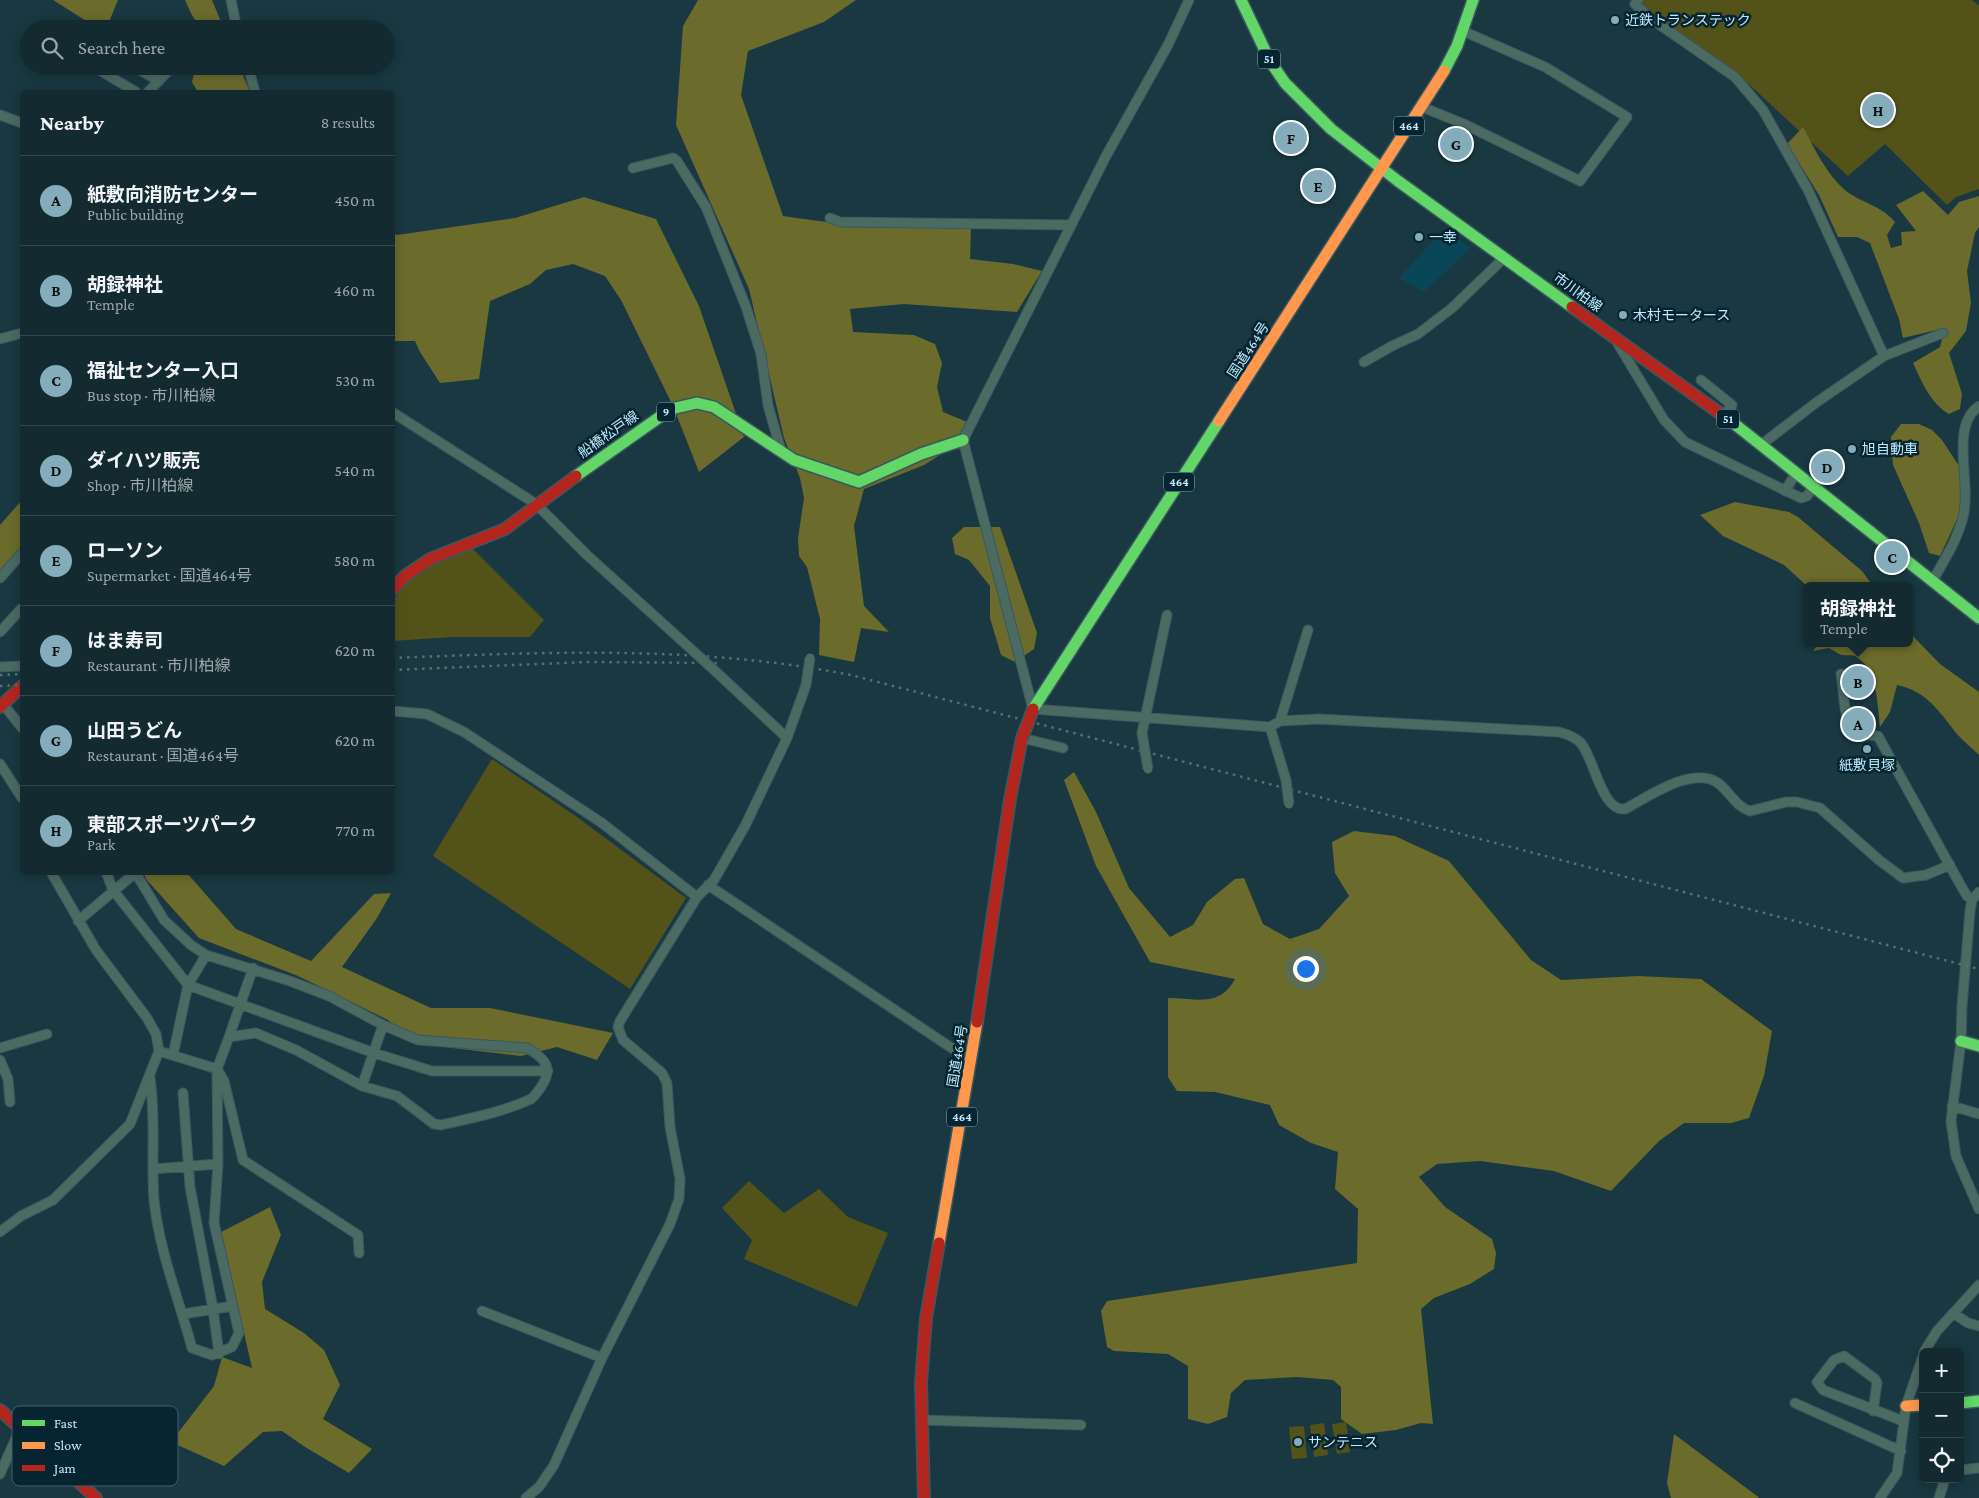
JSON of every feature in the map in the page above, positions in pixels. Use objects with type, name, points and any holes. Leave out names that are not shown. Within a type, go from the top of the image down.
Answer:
[{"type":"main road","name":"市川柏線","points":[[1241,0],[1270,61],[1286,83],[1331,129],[1504,258],[1762,444],[1979,618]]},
{"type":"main road","name":"国道464号","points":[[1033,709],[1422,107],[1449,63],[1473,0]]},
{"type":"main road","name":"船橋松戸線","points":[[395,587],[405,576],[430,559],[505,529],[536,504],[671,409],[685,403],[696,401],[714,407],[794,460],[859,482],[921,454],[963,440]]},
{"type":"main road","points":[[1,705],[20,688]]},
{"type":"main road","name":"464","points":[[1022,738],[1033,709]]},
{"type":"main road","name":"国道464号","points":[[924,1498],[922,1346],[971,1061],[1014,771],[1022,738]]},
{"type":"main road","points":[[1961,1041],[1979,1046]]},
{"type":"main road","points":[[1964,1394],[1979,1393]]},
{"type":"main road","points":[[1907,1402],[1919,1398]]},
{"type":"main road","points":[[1964,1403],[1979,1401]]},
{"type":"main road","points":[[1907,1402],[1919,1404]]},
{"type":"main road","points":[[0,1410],[12,1421]]},
{"type":"main road","points":[[83,1486],[96,1498]]},
{"type":"street","points":[[231,0],[235,20]]},
{"type":"street","points":[[1189,0],[1168,45],[1106,156],[963,440],[1033,709],[1270,728],[1280,721],[1319,719],[1372,720],[1415,725],[1559,732],[1571,735],[1588,753],[1594,772],[1606,796],[1614,808],[1619,810],[1625,809],[1680,781],[1702,778],[1718,784],[1736,802],[1750,811],[1786,802],[1797,802],[1820,808],[1879,860],[1903,878],[1926,875],[1950,865]]},
{"type":"street","points":[[1638,0],[1635,4],[1650,18],[1735,77],[1763,110],[1808,190],[1884,356]]},
{"type":"street","points":[[1422,107],[1473,128],[1580,181],[1627,117],[1545,67],[1462,31]]},
{"type":"street","points":[[108,75],[133,90]]},
{"type":"street","points":[[149,75],[159,81]]},
{"type":"street","points":[[150,90],[165,75]]},
{"type":"street","points":[[250,75],[254,90]]},
{"type":"street","points":[[0,115],[20,123]]},
{"type":"street","points":[[633,168],[672,158],[677,161],[706,206],[717,231],[761,354],[768,405],[781,452]]},
{"type":"street","points":[[830,218],[840,222],[1071,225]]},
{"type":"street","points":[[1364,362],[1418,334],[1452,308],[1504,258]]},
{"type":"street","points":[[0,339],[20,334]]},
{"type":"street","points":[[1610,334],[1632,365],[1664,420],[1681,439],[1702,452],[1804,498],[1815,485]]},
{"type":"street","points":[[1762,444],[1817,402],[1884,356],[1943,334]]},
{"type":"street","points":[[1700,380],[1732,405],[1724,416]]},
{"type":"street","points":[[1933,580],[1952,547],[1963,517],[1967,495],[1962,433],[1966,422],[1979,406]]},
{"type":"street","points":[[395,414],[536,504],[587,555],[680,638],[787,738]]},
{"type":"street","points":[[1785,491],[1793,478]]},
{"type":"street","points":[[0,578],[20,555]]},
{"type":"street","points":[[0,632],[20,610]]},
{"type":"street","points":[[1148,769],[1142,733],[1167,615]]},
{"type":"street","points":[[1280,721],[1308,630]]},
{"type":"street","points":[[526,1498],[539,1487],[554,1465],[602,1358],[670,1224],[679,1199],[680,1187],[670,1127],[665,1077],[623,1040],[618,1027],[639,988],[697,896],[714,880],[745,826],[787,738],[806,685],[810,658]]},
{"type":"street","points":[[0,667],[20,666]]},
{"type":"street","points":[[1841,674],[1846,713],[1851,728],[1861,735],[1878,736],[1967,896],[1972,900],[1975,912],[1962,1006],[1961,1041],[1952,1106],[1953,1139],[1956,1156],[1976,1191],[1979,1209]]},
{"type":"street","points":[[1,705],[20,726]]},
{"type":"street","points":[[395,711],[427,714],[472,737],[602,823],[697,896]]},
{"type":"street","points":[[1270,728],[1286,780],[1289,804]]},
{"type":"street","points":[[1022,738],[1063,748]]},
{"type":"street","points":[[0,764],[20,795]]},
{"type":"street","points":[[0,1232],[21,1216],[53,1200],[130,1124],[150,1078],[159,1051],[156,1034],[147,1018],[96,950],[53,875]]},
{"type":"street","points":[[107,875],[113,890],[188,986],[374,1053],[432,1071],[548,1071]]},
{"type":"street","points":[[78,921],[132,875]]},
{"type":"street","points":[[136,875],[164,920],[191,945],[206,954],[253,968],[329,996],[383,1025],[418,1040],[527,1048],[542,1057],[548,1071],[547,1078],[533,1098],[484,1115],[441,1125],[434,1124],[397,1096],[362,1086],[296,1050],[256,1032],[229,1037]]},
{"type":"street","points":[[708,885],[971,1061]]},
{"type":"street","points":[[1972,900],[1979,892]]},
{"type":"street","points":[[174,1055],[188,986],[206,954]]},
{"type":"street","points":[[150,1078],[153,1097],[154,1201],[162,1242],[192,1348],[212,1355],[219,1354],[232,1347],[239,1333],[214,1223],[218,1164],[217,1069],[253,968]]},
{"type":"street","points":[[362,1086],[383,1025]]},
{"type":"street","points":[[0,1048],[47,1034]]},
{"type":"street","points":[[159,1051],[217,1069],[224,1082],[243,1160],[358,1234],[359,1253]]},
{"type":"street","points":[[0,1060],[8,1078],[10,1102]]},
{"type":"street","points":[[183,1093],[190,1187],[213,1309],[219,1354]]},
{"type":"street","points":[[1952,1106],[1979,1114]]},
{"type":"street","points":[[154,1169],[218,1164]]},
{"type":"street","points":[[1926,1348],[1932,1336],[1979,1285]]},
{"type":"street","points":[[183,1314],[233,1306]]},
{"type":"street","points":[[482,1311],[602,1358]]},
{"type":"street","points":[[1954,1313],[1968,1323],[1979,1326]]},
{"type":"street","points":[[1873,1411],[1877,1384],[1875,1379],[1844,1356],[1834,1360],[1817,1382],[1823,1390],[1873,1411],[1903,1421]]},
{"type":"street","points":[[1880,1498],[1897,1474],[1903,1421],[1907,1402],[1919,1368]]},
{"type":"street","points":[[1795,1403],[1901,1451]]},
{"type":"street","points":[[922,1420],[1081,1425]]},
{"type":"street","points":[[0,1474],[12,1446]]},
{"type":"street","points":[[1964,1470],[1979,1468]]},
{"type":"street","points":[[1939,1498],[1944,1483]]},
{"type":"shaded area","points":[[53,0],[118,0],[110,20],[85,20]]},
{"type":"shaded area","points":[[185,0],[212,0],[220,20],[196,20]]},
{"type":"shaded area","points":[[698,0],[856,0],[824,22],[748,51],[741,95],[783,216],[877,226],[971,227],[970,259],[1013,264],[1042,271],[1017,312],[904,304],[850,309],[853,332],[914,335],[935,344],[942,363],[937,387],[943,412],[967,422],[961,432],[960,449],[948,450],[924,465],[864,489],[854,526],[864,606],[889,632],[861,628],[854,662],[819,655],[820,619],[807,567],[799,556],[798,538],[804,498],[800,478],[784,438],[749,289],[676,125],[683,26]]},
{"type":"shaded area","points":[[1642,0],[1972,0],[1979,6],[1979,189],[1956,197],[1947,205],[1885,144],[1848,176],[1740,76],[1643,8]]},
{"type":"shaded area","points":[[194,75],[243,75],[249,90],[197,90],[192,82]]},
{"type":"shaded area","points":[[1803,127],[1821,161],[1839,184],[1852,195],[1884,212],[1895,222],[1887,235],[1891,248],[1902,245],[1901,232],[1916,231],[1896,205],[1923,191],[1948,215],[1959,202],[1979,196],[1979,227],[1975,233],[1967,271],[1971,303],[1966,331],[1949,353],[1962,394],[1960,409],[1949,414],[1942,409],[1927,392],[1913,363],[1940,347],[1945,328],[1903,338],[1899,319],[1870,243],[1857,237],[1838,237],[1819,195],[1787,144]]},
{"type":"shaded area","points":[[584,197],[656,219],[699,306],[744,437],[699,472],[673,406],[621,300],[605,276],[573,264],[546,270],[530,284],[490,301],[479,379],[440,383],[415,341],[395,341],[395,234],[515,218]]},
{"type":"shaded area","points":[[1444,229],[1471,248],[1424,292],[1399,278]]},
{"type":"shaded area","points":[[1901,424],[1919,424],[1932,430],[1942,440],[1959,466],[1962,495],[1959,515],[1940,556],[1929,553],[1919,523],[1893,465],[1891,437]]},
{"type":"shaded area","points":[[20,502],[20,552],[0,574],[0,525]]},
{"type":"shaded area","points":[[1735,502],[1789,512],[1798,517],[1862,571],[1870,582],[1803,582],[1784,565],[1723,536],[1700,515]]},
{"type":"shaded area","points":[[964,527],[1000,527],[1037,633],[1034,649],[1015,662],[1001,655],[990,618],[990,586],[969,560],[955,554],[952,538]]},
{"type":"shaded area","points":[[472,548],[544,620],[530,637],[452,637],[395,641],[395,599],[399,592],[416,575]]},
{"type":"shaded area","points":[[1913,636],[1940,664],[1979,692],[1979,755],[1924,697],[1897,685],[1890,712],[1880,727],[1873,680],[1864,663],[1855,656],[1841,655],[1829,648],[1813,651],[1816,647],[1913,647]]},
{"type":"shaded area","points":[[492,759],[577,817],[686,898],[630,989],[433,856]]},
{"type":"shaded area","points":[[1074,772],[1096,812],[1129,888],[1170,937],[1193,925],[1207,902],[1235,879],[1244,878],[1263,924],[1290,939],[1319,929],[1349,896],[1335,873],[1332,842],[1354,831],[1395,836],[1449,861],[1531,960],[1561,980],[1638,976],[1701,979],[1772,1031],[1764,1076],[1749,1118],[1731,1123],[1684,1123],[1659,1141],[1611,1191],[1554,1171],[1480,1161],[1437,1164],[1419,1177],[1445,1207],[1492,1239],[1496,1253],[1494,1269],[1470,1284],[1434,1298],[1421,1309],[1433,1424],[1421,1423],[1396,1430],[1362,1434],[1341,1419],[1341,1387],[1333,1380],[1297,1377],[1245,1380],[1231,1393],[1227,1417],[1208,1424],[1188,1419],[1188,1366],[1168,1354],[1114,1351],[1107,1347],[1101,1311],[1107,1301],[1357,1263],[1358,1209],[1335,1189],[1338,1152],[1311,1143],[1279,1125],[1270,1105],[1215,1092],[1177,1091],[1168,1077],[1168,998],[1198,1000],[1214,998],[1229,988],[1235,979],[1150,962],[1096,866],[1064,780]]},
{"type":"shaded area","points":[[145,875],[189,875],[236,929],[311,961],[374,894],[391,893],[377,918],[342,967],[431,1008],[490,1008],[613,1033],[597,1060],[557,1047],[521,1056],[411,1043],[388,1020],[298,976],[199,938],[146,879]]},
{"type":"shaded area","points":[[749,1181],[784,1213],[819,1189],[848,1217],[888,1233],[857,1307],[744,1259],[752,1240],[722,1208]]},
{"type":"shaded area","points":[[270,1207],[281,1235],[262,1282],[265,1309],[304,1333],[324,1350],[340,1385],[323,1419],[372,1449],[349,1473],[282,1431],[263,1432],[224,1466],[178,1445],[178,1433],[214,1386],[222,1357],[252,1368],[221,1232]]},
{"type":"shaded area","points":[[1346,1422],[1350,1452],[1337,1454],[1332,1424]]},
{"type":"shaded area","points":[[1324,1423],[1328,1455],[1314,1457],[1310,1425]]},
{"type":"shaded area","name":"サンテニス","points":[[1304,1426],[1307,1458],[1292,1459],[1289,1427]]},
{"type":"shaded area","points":[[1674,1434],[1759,1498],[1671,1498],[1667,1483]]},
{"type":"railway","points":[[395,658],[565,653],[680,655],[794,665],[851,675],[1979,969]]},
{"type":"railway","points":[[395,670],[588,662],[720,663]]},
{"type":"railway","points":[[0,675],[20,674]]},
{"type":"railway","points":[[0,686],[20,685]]},
{"type":"traffic: fast","points":[[1241,0],[1270,61],[1285,83],[1331,129],[1398,181],[1572,307]]},
{"type":"traffic: fast","points":[[1444,71],[1457,46],[1473,0]]},
{"type":"traffic: fast","points":[[576,476],[671,409],[697,403],[714,407],[794,460],[859,482],[921,454],[963,440]]},
{"type":"traffic: fast","points":[[1033,709],[1219,421]]},
{"type":"traffic: fast","points":[[1732,422],[1979,618]]},
{"type":"traffic: fast","points":[[1961,1041],[1979,1046]]},
{"type":"traffic: fast","points":[[1964,1403],[1979,1401]]},
{"type":"traffic: slow","points":[[1219,421],[1444,71]]},
{"type":"traffic: slow","points":[[939,1243],[977,1022]]},
{"type":"traffic: slow","points":[[1906,1406],[1919,1405]]},
{"type":"traffic: jam","points":[[1572,307],[1732,422]]},
{"type":"traffic: jam","points":[[395,587],[405,576],[430,559],[505,529],[576,476]]},
{"type":"traffic: jam","points":[[0,707],[20,688]]},
{"type":"traffic: jam","points":[[1022,738],[1033,709]]},
{"type":"traffic: jam","points":[[977,1022],[1010,799],[1022,738]]},
{"type":"traffic: jam","points":[[924,1498],[921,1383],[926,1318],[939,1243]]},
{"type":"traffic: jam","points":[[0,1410],[12,1421]]},
{"type":"traffic: jam","points":[[83,1486],[96,1498]]},
{"type":"place","name":"近鉄トランステック","points":[[1615,20]]},
{"type":"place","name":"東部スポーツパーク","points":[[1878,110]]},
{"type":"place","name":"はま寿司","points":[[1291,138]]},
{"type":"place","name":"山田うどん","points":[[1456,144]]},
{"type":"place","name":"ローソン","points":[[1318,186]]},
{"type":"place","name":"一幸","points":[[1419,237]]},
{"type":"place","name":"木村モータース","points":[[1623,315]]},
{"type":"place","name":"旭自動車","points":[[1852,449]]},
{"type":"place","name":"ダイハツ販売","points":[[1827,467]]},
{"type":"place","name":"福祉センター入口","points":[[1892,557]]},
{"type":"place","name":"胡録神社","points":[[1858,682]]},
{"type":"place","name":"紙敷向消防センター","points":[[1858,724]]},
{"type":"place","name":"紙敷貝塚","points":[[1867,749]]},
{"type":"place","name":"サンテニス","points":[[1298,1442]]}]
